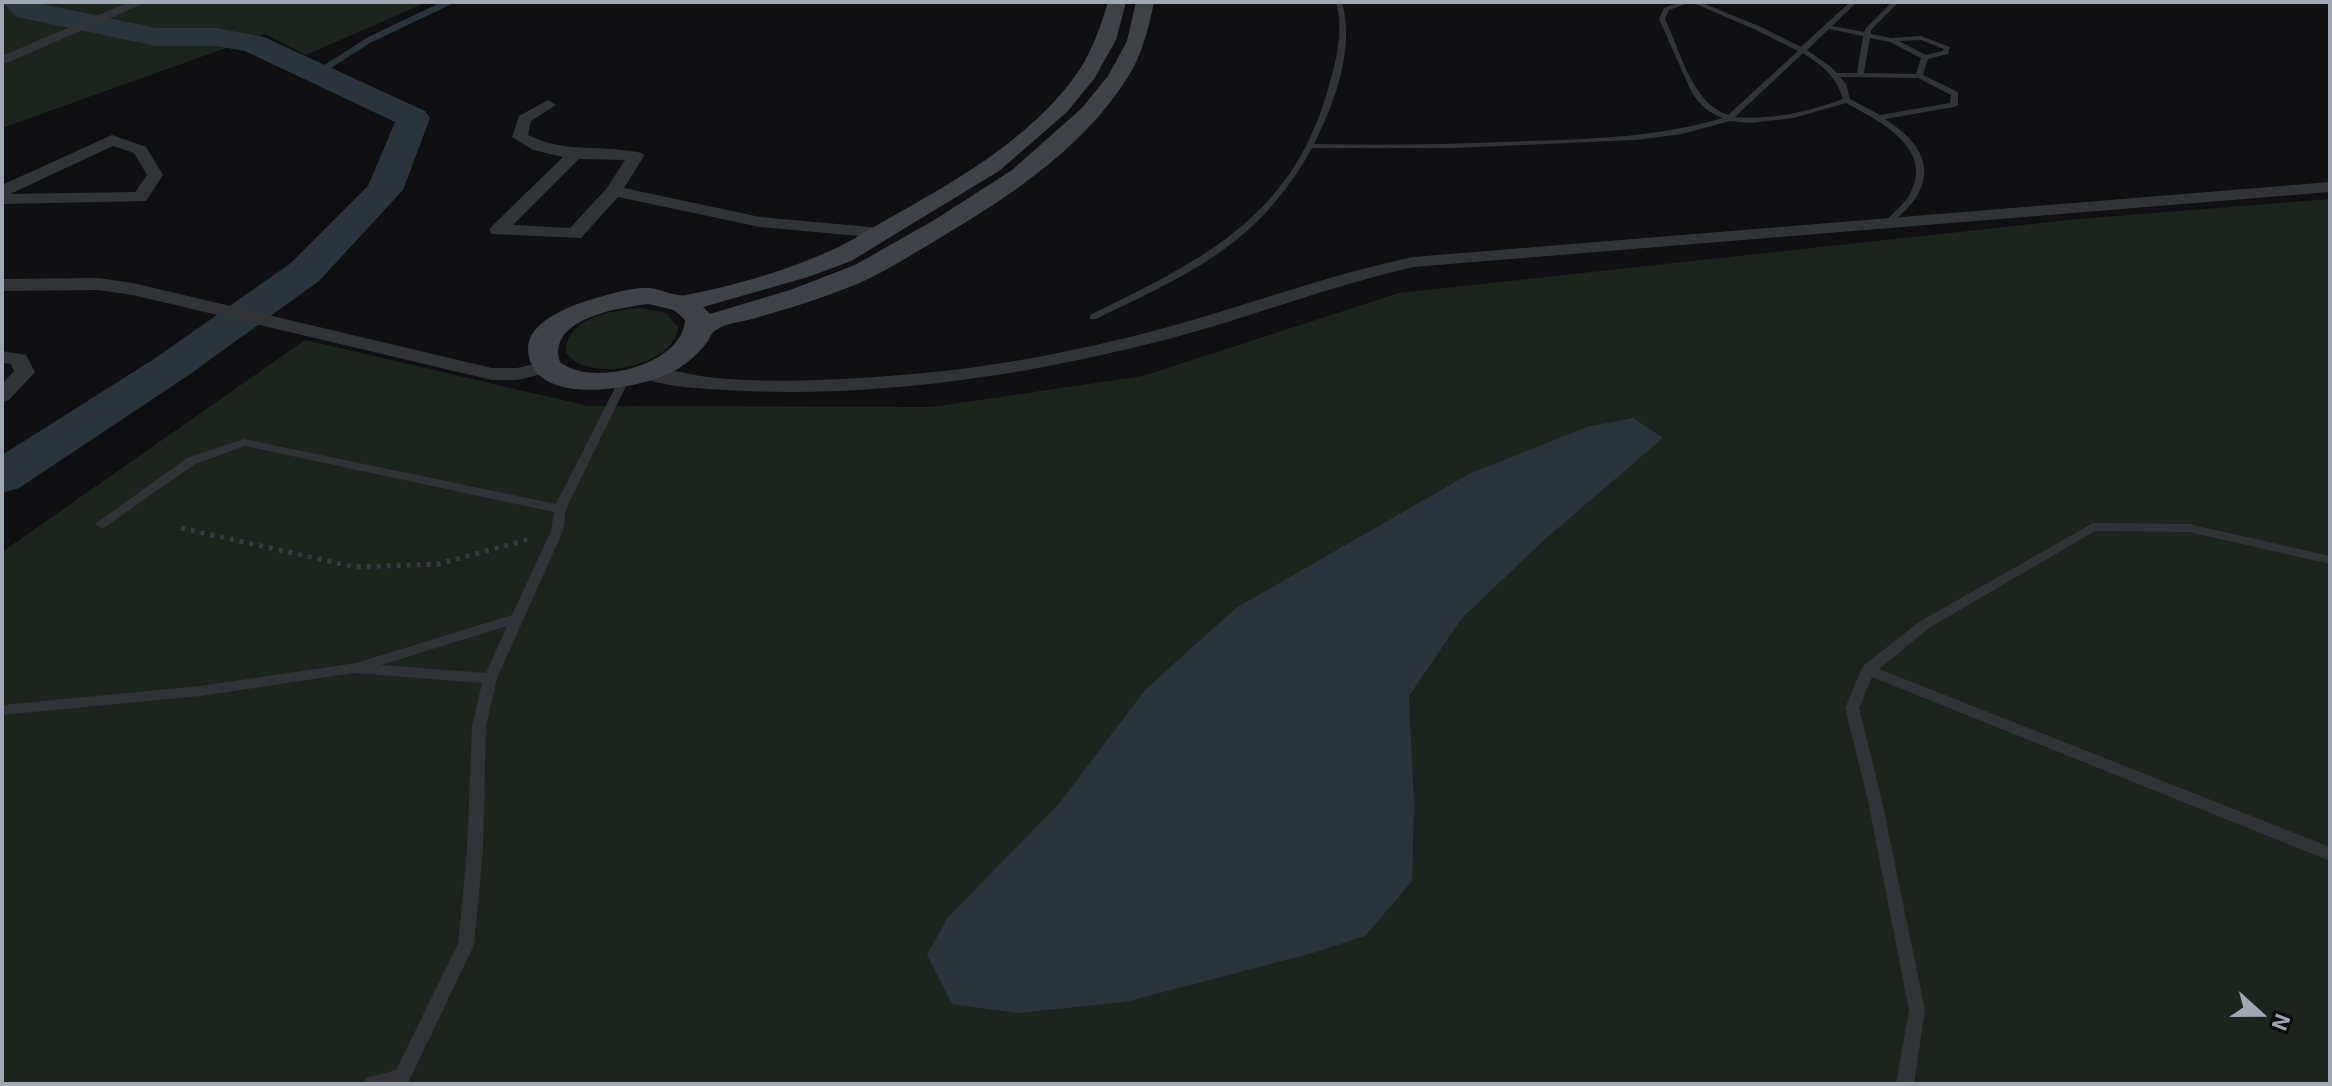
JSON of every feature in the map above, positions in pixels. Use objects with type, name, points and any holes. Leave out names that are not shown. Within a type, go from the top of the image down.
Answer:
[{"type":"street","points":[[692,314],[836,258],[983,172],[1032,132],[1080,82],[1098,56],[1114,21],[1117,2]]},
{"type":"street","points":[[1145,2],[1143,21],[1129,59],[1111,85],[1064,138],[1013,181],[942,227],[859,273],[777,304],[692,314],[667,299],[637,297],[604,302],[564,320],[543,344],[542,356],[548,367],[560,376],[578,381],[636,377],[781,388],[948,375],[1053,360],[1165,334],[1358,273],[1413,262],[2330,187]]},
{"type":"street","points":[[3,60],[134,5]]},
{"type":"street","points":[[1080,82],[1111,85]]},
{"type":"street","points":[[548,105],[524,119],[520,137],[539,147],[575,154],[636,156],[614,191],[575,234],[498,230],[575,154]]},
{"type":"street","points":[[2,191],[115,135],[140,150],[155,175],[140,197],[2,199]]},
{"type":"street","points":[[614,191],[760,222],[881,233]]},
{"type":"street","points":[[2,285],[98,284],[203,305],[492,374],[517,374],[548,367]]},
{"type":"street","points":[[636,377],[687,351],[698,338],[692,314]]},
{"type":"street","points":[[2,357],[19,359],[25,372],[2,396]]},
{"type":"lane","points":[[1093,317],[1184,271],[1241,232],[1278,192],[1309,146],[1329,105],[1345,34],[1339,2]]},
{"type":"lane","points":[[1728,119],[1702,104],[1662,19],[1666,9],[1691,2],[1803,50],[1837,75],[1848,91],[1847,100]]},
{"type":"lane","points":[[1728,119],[1854,2]]},
{"type":"lane","points":[[1860,75],[1868,29],[1896,2]]},
{"type":"lane","points":[[2313,2],[2330,2]]},
{"type":"lane","points":[[1827,27],[1892,40],[1925,57],[1946,53],[1948,48],[1929,39],[1912,36],[1892,40]]},
{"type":"lane","points":[[1919,76],[1925,57]]},
{"type":"lane","points":[[1837,75],[1887,79],[1919,76],[1955,94],[1954,105],[1878,118]]},
{"type":"lane","points":[[1309,146],[1426,148],[1622,139],[1673,134],[1728,119],[1805,115],[1847,100],[1912,142],[1922,168],[1915,193],[1889,222]]},
{"type":"lane","points":[[372,1084],[402,1077],[466,945],[475,851],[479,726],[490,678],[557,531],[560,509],[636,377]]},
{"type":"lane","points":[[101,524],[191,461],[244,442],[560,509]]},
{"type":"lane","points":[[1905,1084],[1917,1010],[1875,801],[1852,708],[1868,670],[1924,625],[2093,527],[2189,528],[2330,560]]},
{"type":"lane","points":[[2,710],[200,691],[354,668],[518,618]]},
{"type":"lane","points":[[354,668],[490,678]]},
{"type":"lane","points":[[1868,670],[2330,854]]},
{"type":"path","points":[[181,528],[355,567],[439,564],[557,531]]},
{"type":"shaded area","points":[[2,2],[427,2],[306,55],[265,34],[2,128]]},
{"type":"shaded area","points":[[2330,199],[2330,1084],[2,1084],[2,552],[305,340],[588,406],[932,407],[1143,376],[1399,293],[2078,219]]},
{"type":"shaded area","points":[[640,308],[666,313],[678,327],[673,341],[662,352],[629,367],[610,369],[592,368],[566,353],[573,331],[582,324],[604,314]]},
{"type":"shaded area","points":[[1633,418],[1663,438],[1544,540],[1462,618],[1409,696],[1414,804],[1412,881],[1365,936],[1313,953],[1125,1002],[1017,1013],[952,1004],[927,955],[948,917],[1058,805],[1145,690],[1236,608],[1469,474],[1587,427]]},
{"type":"waterway","points":[[2,477],[170,368],[305,272],[385,190],[413,118],[253,43],[216,37],[156,37],[27,11],[15,2]]},
{"type":"waterway","points":[[316,74],[369,40],[449,2]]}]
